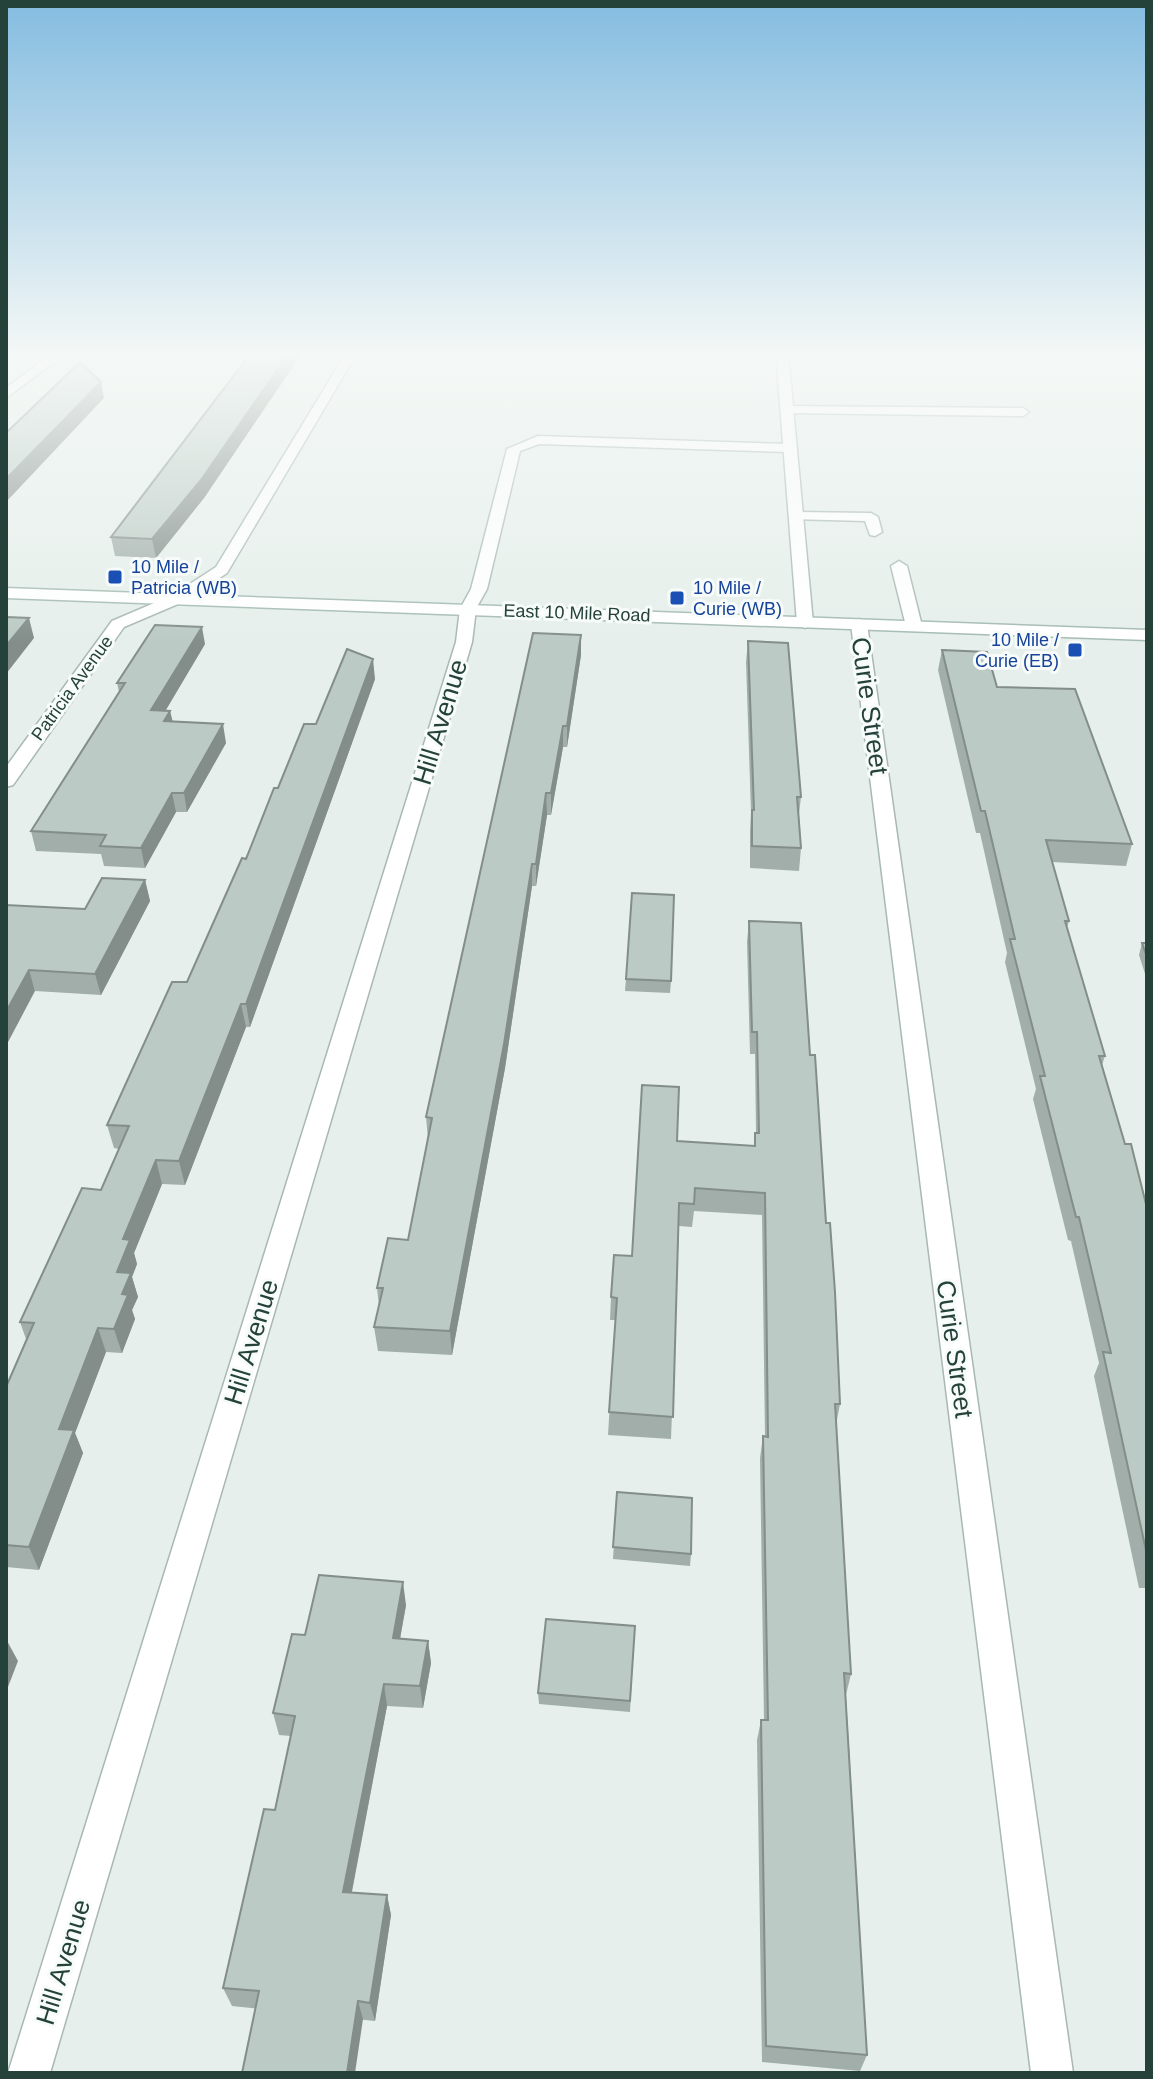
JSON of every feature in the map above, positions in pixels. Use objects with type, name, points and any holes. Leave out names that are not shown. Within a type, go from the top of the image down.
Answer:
[{"type":"street","name":"Patricia Avenue","points":[[6,781],[118,624],[179,598],[222,570],[294,450]]},
{"type":"street","name":"Hill Avenue","points":[[29,2073],[464,642],[468,609],[479,589],[514,450]]},
{"type":"street","points":[[789,450],[805,623]]},
{"type":"street","points":[[796,516],[871,517],[875,532]]},
{"type":"street","points":[[899,566],[914,626]]},
{"type":"street","name":"East 10 Mile Road","points":[[6,593],[1147,635]]},
{"type":"street","name":"Curie Street","points":[[859,624],[1052,2073]]},
{"type":"building","points":[[6,450],[34,450],[6,479]]},
{"type":"building","points":[[177,450],[222,450],[152,539],[111,537]]},
{"type":"building","points":[[6,617],[29,618],[6,646]]},
{"type":"building","points":[[155,625],[202,627],[151,710],[170,711],[164,721],[223,724],[184,793],[172,793],[141,848],[100,846],[106,835],[31,831],[125,683],[117,683]]},
{"type":"building","points":[[533,633],[581,635],[567,726],[563,726],[551,793],[546,793],[536,864],[532,864],[504,1044],[450,1331],[374,1327],[383,1288],[377,1288],[388,1238],[408,1240],[432,1118],[426,1117]]},
{"type":"building","points":[[748,641],[788,643],[801,797],[797,797],[801,848],[752,846],[754,810]]},
{"type":"building","points":[[347,649],[373,659],[246,1004],[241,1004],[179,1161],[156,1160],[123,1239],[130,1240],[117,1272],[131,1273],[122,1294],[128,1295],[114,1329],[98,1328],[59,1429],[74,1430],[29,1547],[6,1545],[6,1387],[34,1323],[20,1322],[82,1188],[101,1190],[129,1126],[107,1125],[172,982],[187,982],[242,858],[246,859],[304,724],[316,724]]},
{"type":"building","points":[[942,650],[987,652],[997,687],[1075,689],[1132,844],[1046,840],[1069,921],[1065,921],[1105,1056],[1099,1056],[1125,1144],[1131,1144],[1147,1208],[1147,1555],[1103,1352],[1111,1353],[1079,1217],[1076,1217],[1040,1076],[1045,1076],[1010,939],[1015,939]]},
{"type":"building","points":[[102,878],[145,880],[95,974],[29,970],[6,1012],[6,905],[85,909]]},
{"type":"building","points":[[632,893],[674,895],[671,981],[626,979]]},
{"type":"building","points":[[749,921],[801,923],[810,1055],[815,1055],[826,1223],[830,1223],[835,1292],[840,1404],[835,1404],[851,1674],[844,1673],[867,2055],[766,2046],[761,1720],[768,1720],[763,1436],[768,1437],[765,1193],[695,1188],[694,1204],[679,1203],[673,1417],[609,1412],[617,1298],[611,1297],[614,1255],[632,1256],[642,1085],[679,1087],[677,1141],[755,1146],[755,1133],[759,1133],[757,1032],[752,1032]]},
{"type":"building","points":[[617,1492],[692,1498],[691,1554],[613,1547]]},
{"type":"building","points":[[319,1575],[403,1582],[393,1638],[428,1641],[420,1686],[384,1684],[343,1892],[387,1895],[370,2003],[358,2001],[347,2073],[242,2073],[259,1991],[223,1988],[264,1809],[275,1810],[295,1716],[273,1713],[292,1634],[305,1635]]},
{"type":"building","points":[[546,1619],[635,1626],[630,1701],[538,1693]]},
{"type":"place","name":"10 Mile / Patricia (WB)","points":[[115,577]]},
{"type":"place","name":"10 Mile / Curie (WB)","points":[[677,598]]},
{"type":"place","name":"10 Mile / Curie (EB)","points":[[1075,650]]}]
